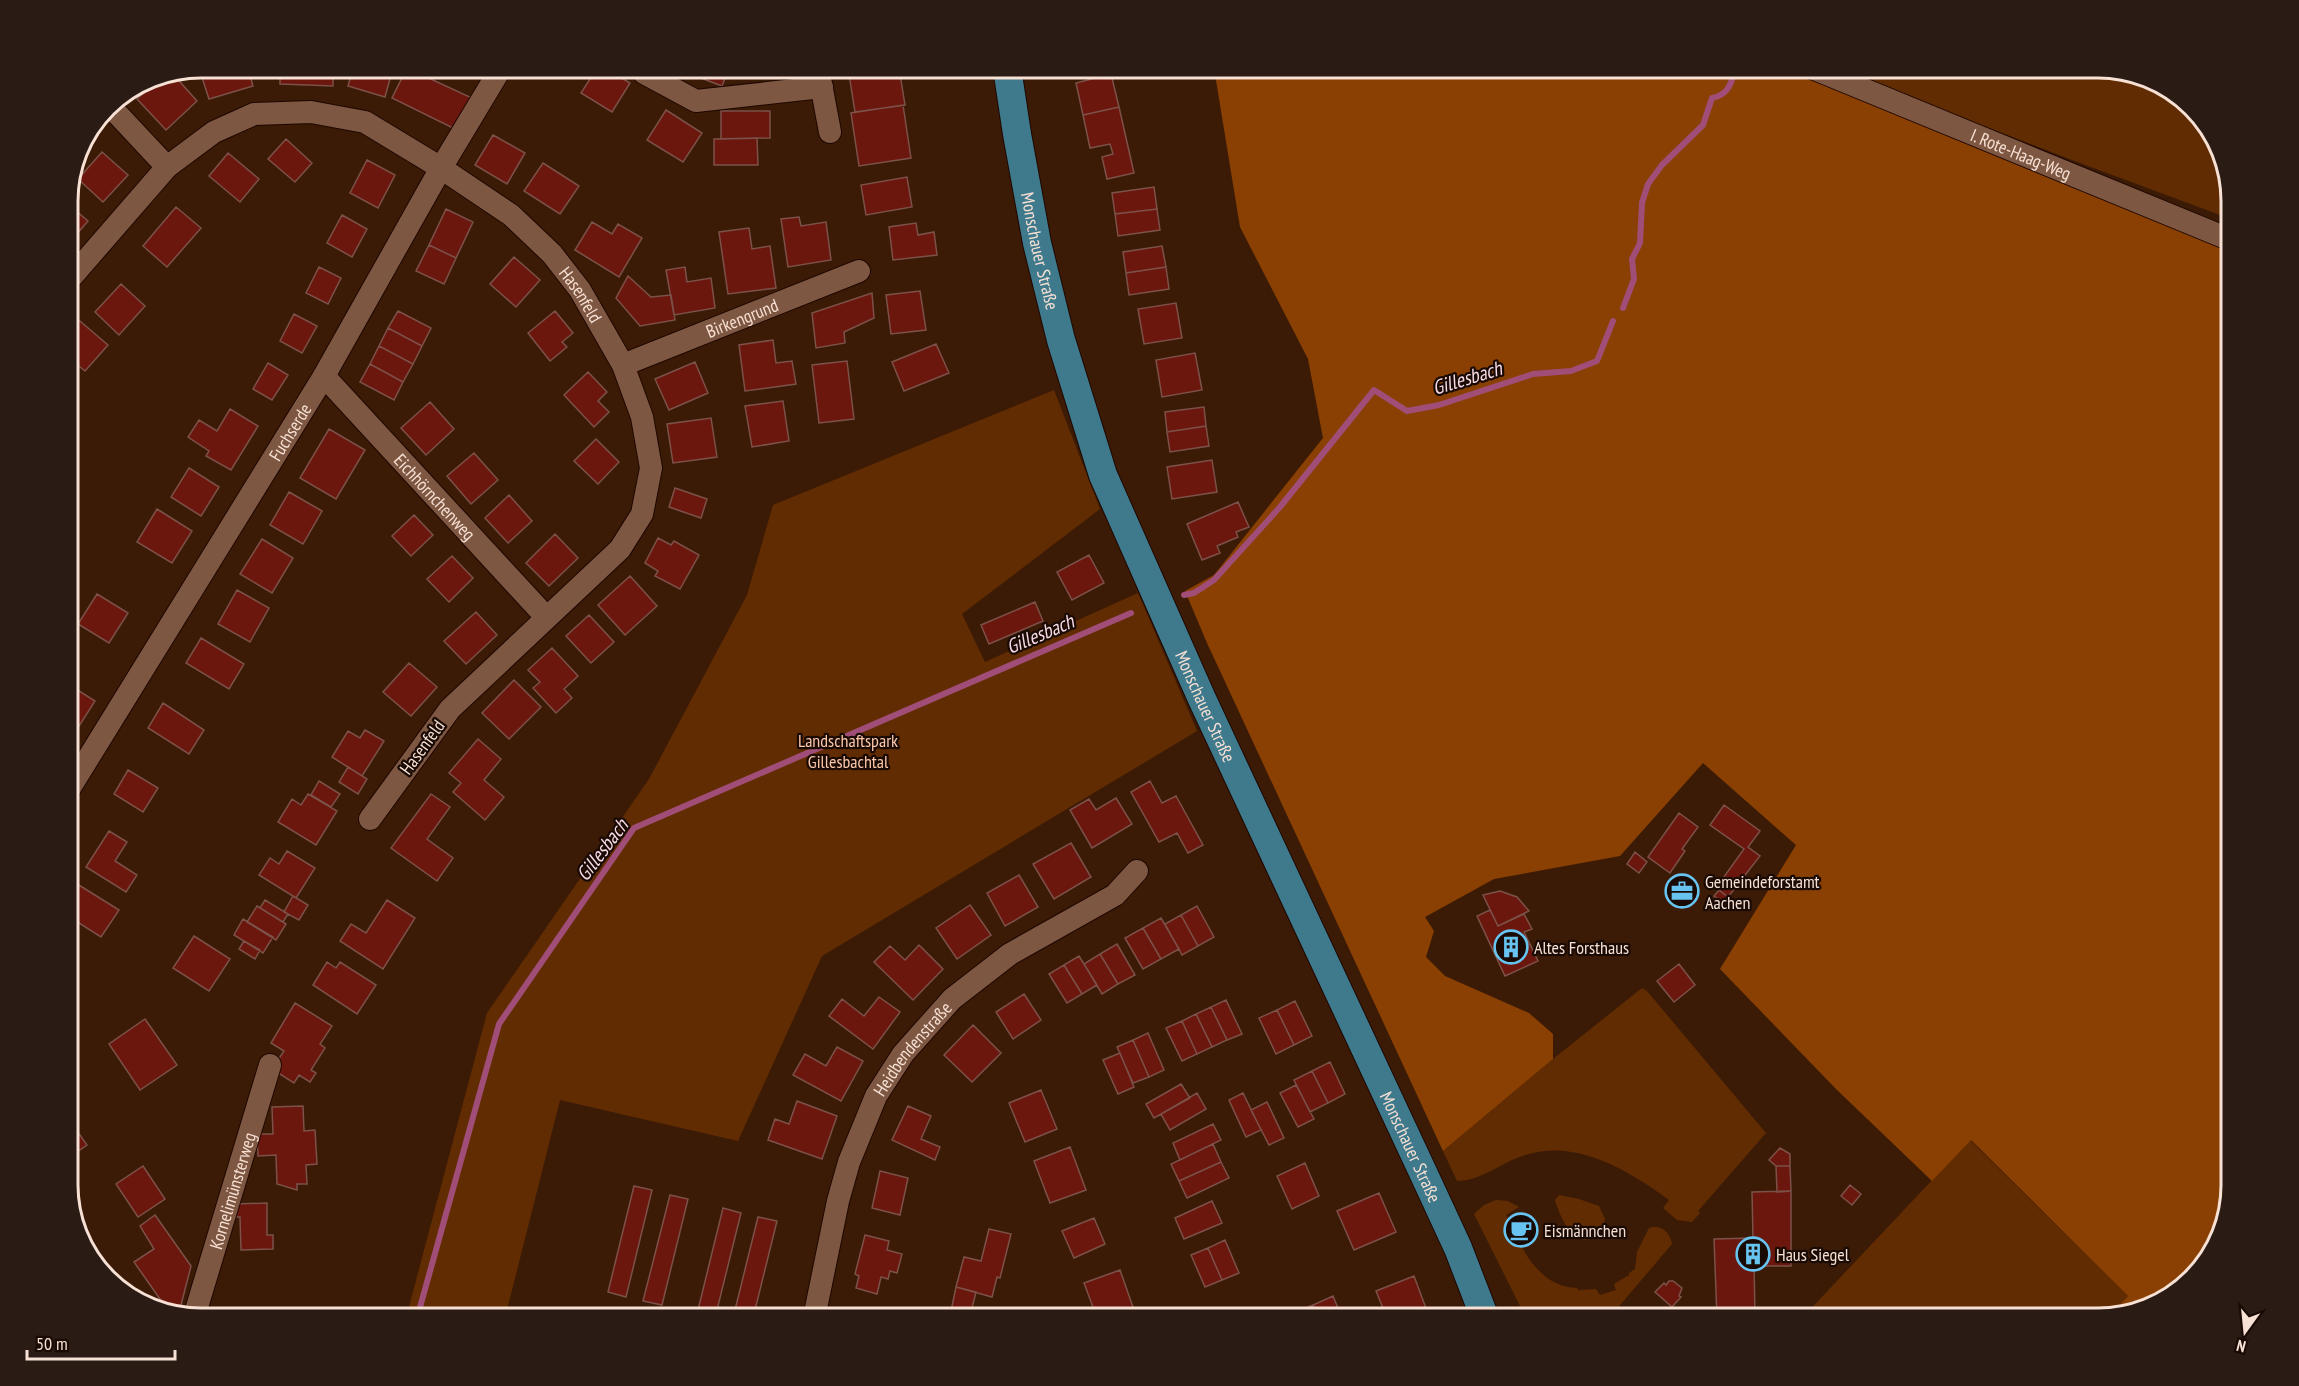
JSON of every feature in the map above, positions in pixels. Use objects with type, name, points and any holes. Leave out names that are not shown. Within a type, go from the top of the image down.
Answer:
[{"type":"main road","name":"Monschauer Straße","points":[[1008,78],[1037,243],[1061,340],[1103,475],[1212,720],[1458,1248],[1479,1308]]},
{"type":"street","name":"Fuchserde","points":[[78,775],[324,376],[441,168],[495,78]]},
{"type":"street","points":[[653,78],[696,101],[815,78]]},
{"type":"street","points":[[820,78],[830,132]]},
{"type":"street","name":"I. Rote-Haag-Weg","points":[[1836,78],[2221,236]]},
{"type":"street","name":"Hasenfeld","points":[[78,269],[167,167],[214,132],[254,114],[311,112],[365,122],[511,214],[552,254],[580,290],[623,365],[642,417],[651,468],[642,514],[620,549],[450,709],[370,819]]},
{"type":"street","points":[[116,113],[167,167]]},
{"type":"street","name":"Birkengrund","points":[[623,365],[859,271]]},
{"type":"street","name":"Eichhörnchenweg","points":[[324,376],[546,617]]},
{"type":"street","name":"Heidbendenstraße","points":[[816,1308],[838,1201],[849,1162],[876,1096],[903,1054],[952,999],[1010,954],[1115,895],[1137,871]]},
{"type":"street","name":"Kornelimünsterweg","points":[[197,1308],[270,1065]]},
{"type":"green space","points":[[1859,78],[2098,78],[2130,82],[2145,87],[2173,103],[2200,133],[2219,177],[2221,215]]},
{"type":"green space","name":"Landschaftspark Gillesbachtal","points":[[1054,390],[1100,509],[962,614],[985,662],[1138,593],[1197,731],[822,956],[738,1141],[560,1100],[508,1308],[409,1308],[487,1013],[649,779],[747,595],[773,505]]},
{"type":"green space","points":[[1642,988],[1647,991],[1766,1133],[1698,1211],[1700,1213],[1692,1222],[1677,1220],[1663,1208],[1669,1200],[1635,1177],[1598,1159],[1578,1153],[1558,1150],[1537,1152],[1517,1158],[1473,1179],[1457,1181],[1443,1151]]},
{"type":"green space","points":[[1970,1140],[2128,1296],[2118,1306],[2098,1308],[1811,1308]]},
{"type":"green space","points":[[1559,1195],[1599,1206],[1605,1219],[1598,1234],[1584,1240],[1571,1232],[1555,1200]]},
{"type":"green space","points":[[1496,1200],[1508,1201],[1519,1207],[1506,1215],[1524,1251],[1541,1272],[1563,1286],[1578,1290],[1596,1289],[1600,1295],[1616,1290],[1614,1284],[1635,1269],[1637,1252],[1649,1228],[1657,1227],[1664,1230],[1672,1244],[1618,1308],[1521,1308],[1474,1214],[1484,1205]]},
{"type":"shaded area","points":[[1216,78],[1825,78],[2221,243],[2221,1185],[2217,1217],[2212,1232],[2196,1260],[2173,1283],[2145,1299],[2118,1306],[2128,1296],[1971,1140],[1932,1181],[1836,1089],[1720,969],[1796,845],[1703,763],[1620,856],[1494,879],[1425,917],[1434,931],[1426,957],[1445,976],[1529,1013],[1553,1034],[1553,1059],[1443,1151],[1185,591],[1214,575],[1323,438],[1308,359],[1240,227]]},
{"type":"building","points":[[202,78],[251,78],[253,86],[209,99]]},
{"type":"building","points":[[280,78],[333,78],[333,86],[280,84]]},
{"type":"building","points":[[350,78],[390,78],[385,97],[348,86]]},
{"type":"building","points":[[402,78],[429,78],[472,98],[457,130],[392,98]]},
{"type":"building","points":[[591,78],[621,78],[630,83],[612,112],[581,93]]},
{"type":"building","points":[[701,78],[725,78],[722,86]]},
{"type":"building","points":[[850,78],[901,78],[905,105],[855,112]]},
{"type":"building","points":[[1095,78],[1112,78],[1119,107],[1083,115],[1076,83]]},
{"type":"building","points":[[178,80],[197,101],[166,130],[137,99],[154,87]]},
{"type":"building","points":[[903,105],[911,158],[859,166],[851,113]]},
{"type":"building","points":[[1119,107],[1134,173],[1107,179],[1102,157],[1113,154],[1110,144],[1090,148],[1083,115]]},
{"type":"building","points":[[666,110],[702,133],[683,162],[647,140]]},
{"type":"building","points":[[721,111],[770,111],[770,138],[721,139]]},
{"type":"building","points":[[493,135],[525,153],[507,184],[475,165]]},
{"type":"building","points":[[757,138],[758,165],[714,165],[714,139]]},
{"type":"building","points":[[286,139],[312,163],[295,182],[268,159]]},
{"type":"building","points":[[102,152],[128,175],[103,202],[80,180],[80,177]]},
{"type":"building","points":[[228,153],[259,179],[240,202],[209,176]]},
{"type":"building","points":[[367,160],[395,175],[378,208],[350,193]]},
{"type":"building","points":[[543,163],[579,186],[560,214],[524,191]]},
{"type":"building","points":[[907,177],[912,207],[866,215],[861,185]]},
{"type":"building","points":[[1154,187],[1157,209],[1115,214],[1112,193]]},
{"type":"building","points":[[176,207],[201,228],[167,267],[143,246]]},
{"type":"building","points":[[446,209],[473,222],[456,258],[429,245]]},
{"type":"building","points":[[1157,209],[1160,230],[1118,236],[1115,214]]},
{"type":"building","points":[[78,212],[88,221],[78,232]]},
{"type":"building","points":[[342,215],[367,229],[352,257],[327,243]]},
{"type":"building","points":[[799,217],[801,226],[826,222],[831,260],[788,267],[781,219]]},
{"type":"building","points":[[592,222],[612,234],[618,224],[642,238],[619,277],[575,250]]},
{"type":"building","points":[[916,223],[918,235],[934,232],[937,255],[893,260],[889,227]]},
{"type":"building","points":[[749,228],[752,249],[770,246],[776,288],[728,294],[719,232]]},
{"type":"building","points":[[429,245],[456,258],[444,284],[416,271]]},
{"type":"building","points":[[1162,246],[1166,267],[1126,273],[1123,252]]},
{"type":"building","points":[[514,257],[540,280],[516,307],[490,284]]},
{"type":"building","points":[[319,267],[341,278],[328,304],[306,293]]},
{"type":"building","points":[[685,267],[687,282],[711,278],[715,308],[674,315],[666,270]]},
{"type":"building","points":[[1166,267],[1169,289],[1129,295],[1126,273]]},
{"type":"building","points":[[628,276],[651,297],[671,295],[675,320],[640,326],[616,298]]},
{"type":"building","points":[[121,284],[145,306],[119,335],[95,312]]},
{"type":"building","points":[[920,291],[926,330],[891,334],[886,295]]},
{"type":"building","points":[[872,293],[874,318],[844,332],[845,343],[816,348],[812,313]]},
{"type":"building","points":[[1176,303],[1182,338],[1144,344],[1138,309]]},
{"type":"building","points":[[398,311],[431,328],[422,346],[388,328]]},
{"type":"building","points":[[555,311],[573,333],[562,342],[567,347],[550,361],[528,333]]},
{"type":"building","points":[[294,314],[317,326],[302,353],[280,341]]},
{"type":"building","points":[[78,319],[108,345],[85,371],[78,365]]},
{"type":"building","points":[[388,328],[422,346],[413,364],[379,346]]},
{"type":"building","points":[[773,340],[776,363],[792,361],[796,384],[745,391],[739,345]]},
{"type":"building","points":[[936,344],[949,373],[904,391],[892,362]]},
{"type":"building","points":[[379,346],[413,364],[403,382],[370,364]]},
{"type":"building","points":[[1195,353],[1202,390],[1162,397],[1156,360]]},
{"type":"building","points":[[847,361],[854,419],[819,423],[812,365]]},
{"type":"building","points":[[695,362],[708,393],[669,410],[655,379]]},
{"type":"building","points":[[268,363],[288,375],[272,400],[253,389]]},
{"type":"building","points":[[370,364],[403,382],[394,400],[360,382]]},
{"type":"building","points":[[588,372],[607,392],[598,401],[609,412],[594,427],[564,395]]},
{"type":"building","points":[[783,401],[789,441],[752,447],[745,406]]},
{"type":"building","points":[[430,402],[454,429],[426,455],[401,428]]},
{"type":"building","points":[[1204,407],[1206,426],[1167,432],[1165,412]]},
{"type":"building","points":[[230,409],[258,426],[231,470],[206,456],[209,451],[188,437],[199,420],[217,431]]},
{"type":"building","points":[[711,418],[717,457],[673,463],[667,424]]},
{"type":"building","points":[[1206,426],[1209,446],[1170,452],[1167,432]]},
{"type":"building","points":[[329,429],[365,450],[336,499],[300,478]]},
{"type":"building","points":[[596,439],[619,462],[598,484],[574,461]]},
{"type":"building","points":[[474,453],[498,480],[471,504],[447,476]]},
{"type":"building","points":[[1212,460],[1217,492],[1172,499],[1167,467]]},
{"type":"building","points":[[189,468],[219,487],[201,516],[171,497]]},
{"type":"building","points":[[675,488],[707,499],[701,518],[669,507]]},
{"type":"building","points":[[289,492],[322,511],[303,544],[270,525]]},
{"type":"building","points":[[509,495],[532,521],[508,543],[485,518]]},
{"type":"building","points":[[1238,502],[1249,527],[1236,532],[1238,537],[1217,546],[1220,553],[1202,560],[1187,524]]},
{"type":"building","points":[[157,509],[192,531],[172,563],[137,542]]},
{"type":"building","points":[[414,515],[433,535],[411,556],[392,536]]},
{"type":"building","points":[[555,534],[578,558],[549,586],[526,563]]},
{"type":"building","points":[[658,538],[671,545],[674,541],[699,555],[680,589],[655,576],[658,571],[645,563]]},
{"type":"building","points":[[262,539],[293,558],[272,593],[240,574]]},
{"type":"building","points":[[1089,555],[1104,583],[1072,600],[1057,572]]},
{"type":"building","points":[[452,556],[473,578],[449,602],[427,579]]},
{"type":"building","points":[[630,576],[657,606],[625,635],[598,605]]},
{"type":"building","points":[[237,590],[269,608],[250,642],[218,624]]},
{"type":"building","points":[[97,594],[128,613],[109,643],[78,624]]},
{"type":"building","points":[[1035,602],[1043,621],[989,644],[981,625]]},
{"type":"building","points":[[476,612],[497,635],[466,664],[444,641]]},
{"type":"building","points":[[589,615],[614,642],[591,663],[566,636]]},
{"type":"building","points":[[201,638],[244,664],[229,689],[186,663]]},
{"type":"building","points":[[552,648],[578,676],[564,689],[572,698],[556,713],[533,688],[540,682],[528,670]]},
{"type":"building","points":[[409,663],[437,687],[411,716],[383,692]]},
{"type":"building","points":[[514,680],[541,707],[509,739],[482,713]]},
{"type":"building","points":[[78,690],[95,701],[78,728]]},
{"type":"building","points":[[163,703],[204,730],[189,754],[148,728]]},
{"type":"building","points":[[365,730],[384,741],[362,776],[332,757],[348,731],[360,738]]},
{"type":"building","points":[[478,739],[501,759],[484,780],[504,797],[485,820],[453,792],[461,783],[449,773]]},
{"type":"building","points":[[348,767],[367,779],[358,794],[339,782]]},
{"type":"building","points":[[128,770],[158,788],[143,812],[114,794]]},
{"type":"building","points":[[319,781],[340,794],[331,807],[311,795]]},
{"type":"building","points":[[1150,781],[1162,803],[1176,796],[1203,845],[1188,853],[1177,833],[1159,842],[1131,792]]},
{"type":"building","points":[[308,794],[337,811],[316,845],[278,822],[292,799],[301,805]]},
{"type":"building","points":[[431,794],[450,807],[427,839],[453,858],[437,881],[391,848]]},
{"type":"building","points":[[1116,798],[1132,824],[1092,848],[1070,810],[1089,799],[1096,810]]},
{"type":"building","points":[[1724,805],[1760,831],[1748,847],[1760,856],[1728,897],[1716,888],[1744,849],[1710,825]]},
{"type":"building","points":[[1679,813],[1698,827],[1682,849],[1685,851],[1670,873],[1648,857]]},
{"type":"building","points":[[109,831],[127,842],[115,861],[137,875],[126,892],[86,867]]},
{"type":"building","points":[[1071,843],[1091,877],[1054,899],[1033,864]]},
{"type":"building","points":[[287,851],[315,868],[296,898],[259,875],[270,858],[279,864]]},
{"type":"building","points":[[1635,852],[1647,862],[1639,873],[1627,864]]},
{"type":"building","points":[[1019,875],[1038,907],[1005,926],[987,893]]},
{"type":"building","points":[[78,884],[119,910],[101,937],[78,922]]},
{"type":"building","points":[[1719,890],[1728,897],[1724,903],[1714,896]]},
{"type":"building","points":[[1500,891],[1517,897],[1529,911],[1498,926],[1483,895]]},
{"type":"building","points":[[293,896],[308,905],[299,920],[284,912]]},
{"type":"building","points":[[265,900],[288,914],[283,922],[260,908]]},
{"type":"building","points":[[387,900],[415,918],[383,969],[340,941],[351,924],[366,933]]},
{"type":"building","points":[[970,905],[991,935],[957,959],[936,928]]},
{"type":"building","points":[[257,906],[286,924],[276,940],[247,922]]},
{"type":"building","points":[[1197,906],[1214,937],[1198,946],[1181,915]]},
{"type":"building","name":"Altes Forsthaus","points":[[1490,910],[1498,926],[1524,914],[1532,929],[1524,932],[1538,961],[1505,976],[1477,916]]},
{"type":"building","points":[[1181,915],[1198,946],[1182,955],[1165,924]]},
{"type":"building","points":[[1161,918],[1179,949],[1161,959],[1143,928]]},
{"type":"building","points":[[243,919],[273,937],[263,953],[234,935]]},
{"type":"building","points":[[1143,928],[1161,959],[1143,969],[1125,938]]},
{"type":"building","points":[[194,936],[230,959],[209,991],[173,968]]},
{"type":"building","points":[[244,941],[260,950],[255,959],[239,949]]},
{"type":"building","points":[[1117,944],[1135,975],[1118,984],[1100,954]]},
{"type":"building","points":[[919,945],[943,969],[913,1000],[874,962],[890,946],[905,960]]},
{"type":"building","points":[[1100,954],[1118,984],[1102,994],[1084,964]]},
{"type":"building","points":[[1079,956],[1097,985],[1082,994],[1064,965]]},
{"type":"building","points":[[327,962],[336,968],[340,962],[376,985],[357,1014],[313,985]]},
{"type":"building","points":[[1679,964],[1695,985],[1674,1002],[1657,981]]},
{"type":"building","points":[[1064,965],[1082,994],[1067,1003],[1049,974]]},
{"type":"building","points":[[1024,994],[1041,1020],[1013,1039],[996,1012]]},
{"type":"building","points":[[879,997],[900,1012],[873,1049],[829,1016],[842,999],[864,1016]]},
{"type":"building","points":[[1226,1000],[1242,1034],[1227,1040],[1211,1007]]},
{"type":"building","points":[[1295,1001],[1312,1036],[1294,1045],[1277,1010]]},
{"type":"building","points":[[295,1003],[332,1026],[320,1044],[325,1048],[311,1070],[316,1073],[310,1082],[299,1075],[294,1083],[272,1069],[284,1051],[271,1043]]},
{"type":"building","points":[[1211,1007],[1227,1040],[1212,1047],[1196,1014]]},
{"type":"building","points":[[1277,1010],[1294,1045],[1276,1054],[1259,1018]]},
{"type":"building","points":[[1196,1014],[1212,1047],[1197,1054],[1182,1021]]},
{"type":"building","points":[[145,1019],[177,1065],[140,1090],[109,1044]]},
{"type":"building","points":[[1182,1021],[1197,1054],[1182,1061],[1166,1028]]},
{"type":"building","points":[[973,1025],[1001,1053],[972,1082],[944,1055]]},
{"type":"building","points":[[1148,1033],[1164,1070],[1149,1077],[1133,1040]]},
{"type":"building","points":[[1133,1040],[1149,1077],[1133,1083],[1117,1047]]},
{"type":"building","points":[[837,1047],[863,1061],[841,1101],[793,1075],[805,1054],[826,1066]]},
{"type":"building","points":[[1120,1053],[1134,1087],[1118,1094],[1103,1060]]},
{"type":"building","points":[[1330,1062],[1345,1094],[1328,1103],[1312,1071]]},
{"type":"building","points":[[1312,1071],[1328,1103],[1310,1112],[1294,1080]]},
{"type":"building","points":[[1181,1084],[1190,1098],[1154,1118],[1146,1104]]},
{"type":"building","points":[[1296,1085],[1314,1119],[1298,1127],[1280,1093]]},
{"type":"building","points":[[1041,1090],[1057,1129],[1025,1142],[1009,1103]]},
{"type":"building","points":[[1197,1093],[1206,1109],[1170,1130],[1161,1114]]},
{"type":"building","points":[[1243,1093],[1261,1130],[1246,1137],[1229,1100]]},
{"type":"building","points":[[797,1101],[837,1116],[822,1159],[768,1140],[775,1119],[789,1124]]},
{"type":"building","points":[[1267,1102],[1284,1138],[1269,1145],[1251,1110]]},
{"type":"building","points":[[303,1106],[304,1131],[315,1130],[317,1164],[306,1165],[307,1184],[297,1184],[297,1190],[277,1184],[276,1155],[258,1156],[257,1134],[273,1134],[272,1107]]},
{"type":"building","points":[[908,1106],[931,1116],[921,1139],[940,1147],[935,1160],[892,1140]]},
{"type":"building","points":[[1213,1124],[1221,1140],[1180,1160],[1173,1143]]},
{"type":"building","points":[[78,1132],[87,1145],[78,1151]]},
{"type":"building","points":[[1213,1144],[1221,1162],[1179,1181],[1171,1164]]},
{"type":"building","points":[[1070,1147],[1086,1190],[1050,1203],[1034,1161]]},
{"type":"building","points":[[1780,1148],[1790,1154],[1790,1166],[1776,1166],[1769,1160]]},
{"type":"building","points":[[1221,1162],[1229,1178],[1187,1198],[1179,1181]]},
{"type":"building","points":[[1305,1163],[1319,1196],[1292,1209],[1277,1176]]},
{"type":"building","points":[[143,1166],[165,1199],[138,1217],[116,1184]]},
{"type":"building","points":[[1776,1166],[1790,1166],[1791,1191],[1777,1192]]},
{"type":"building","points":[[880,1171],[908,1178],[900,1215],[872,1208]]},
{"type":"building","points":[[1850,1185],[1861,1194],[1852,1205],[1841,1196]]},
{"type":"building","points":[[634,1186],[652,1190],[626,1297],[608,1292]]},
{"type":"building","name":"Haus Siegel","points":[[1791,1191],[1791,1266],[1763,1266],[1763,1261],[1754,1261],[1755,1308],[1717,1308],[1714,1239],[1753,1238],[1752,1192]]},
{"type":"building","points":[[1379,1193],[1396,1232],[1354,1250],[1337,1211]]},
{"type":"building","points":[[670,1195],[688,1199],[662,1305],[643,1301]]},
{"type":"building","points":[[1212,1201],[1222,1223],[1184,1239],[1175,1218]]},
{"type":"building","points":[[267,1203],[267,1235],[273,1235],[273,1249],[241,1250],[240,1217],[235,1217],[235,1204]]},
{"type":"building","points":[[723,1208],[741,1213],[717,1308],[698,1308]]},
{"type":"building","points":[[155,1215],[191,1266],[180,1306],[162,1302],[134,1262],[154,1249],[140,1226]]},
{"type":"building","points":[[758,1217],[777,1221],[755,1308],[735,1308]]},
{"type":"building","points":[[1094,1218],[1105,1244],[1074,1258],[1062,1231]]},
{"type":"building","points":[[989,1229],[1011,1234],[1000,1278],[997,1277],[992,1297],[956,1287],[964,1257],[981,1261]]},
{"type":"building","points":[[865,1235],[889,1241],[887,1250],[902,1254],[897,1273],[890,1271],[888,1279],[881,1277],[877,1294],[856,1288],[859,1276],[855,1274]]},
{"type":"building","points":[[1225,1240],[1239,1273],[1222,1280],[1208,1248]]},
{"type":"building","points":[[1208,1248],[1222,1280],[1205,1287],[1191,1255]]},
{"type":"building","points":[[1120,1270],[1133,1308],[1093,1308],[1084,1283]]},
{"type":"building","points":[[1414,1276],[1426,1308],[1383,1308],[1376,1291]]},
{"type":"building","points":[[1669,1281],[1673,1281],[1682,1288],[1679,1296],[1681,1297],[1672,1307],[1655,1292]]},
{"type":"building","points":[[956,1287],[976,1292],[972,1308],[952,1308]]},
{"type":"building","points":[[1333,1296],[1338,1308],[1314,1308],[1313,1305]]},
{"type":"waterway","name":"Gillesbach","points":[[1623,308],[1634,279],[1632,259],[1640,243],[1642,203],[1648,184],[1662,165],[1703,125],[1712,98],[1726,91],[1733,78]]},
{"type":"waterway","name":"Gillesbach","points":[[1184,595],[1194,593],[1214,580],[1280,507],[1374,390],[1407,411],[1439,405],[1533,374],[1571,371],[1597,361],[1613,321]]},
{"type":"waterway","name":"Gillesbach","points":[[420,1308],[499,1024],[634,828],[1131,613]]},
{"type":"place","name":"Gemeindeforstamt Aachen","points":[[1682,891]]},
{"type":"place","name":"Altes Forsthaus","points":[[1511,947]]},
{"type":"place","name":"Eismännchen","points":[[1521,1230]]},
{"type":"place","name":"Haus Siegel","points":[[1753,1254]]}]
